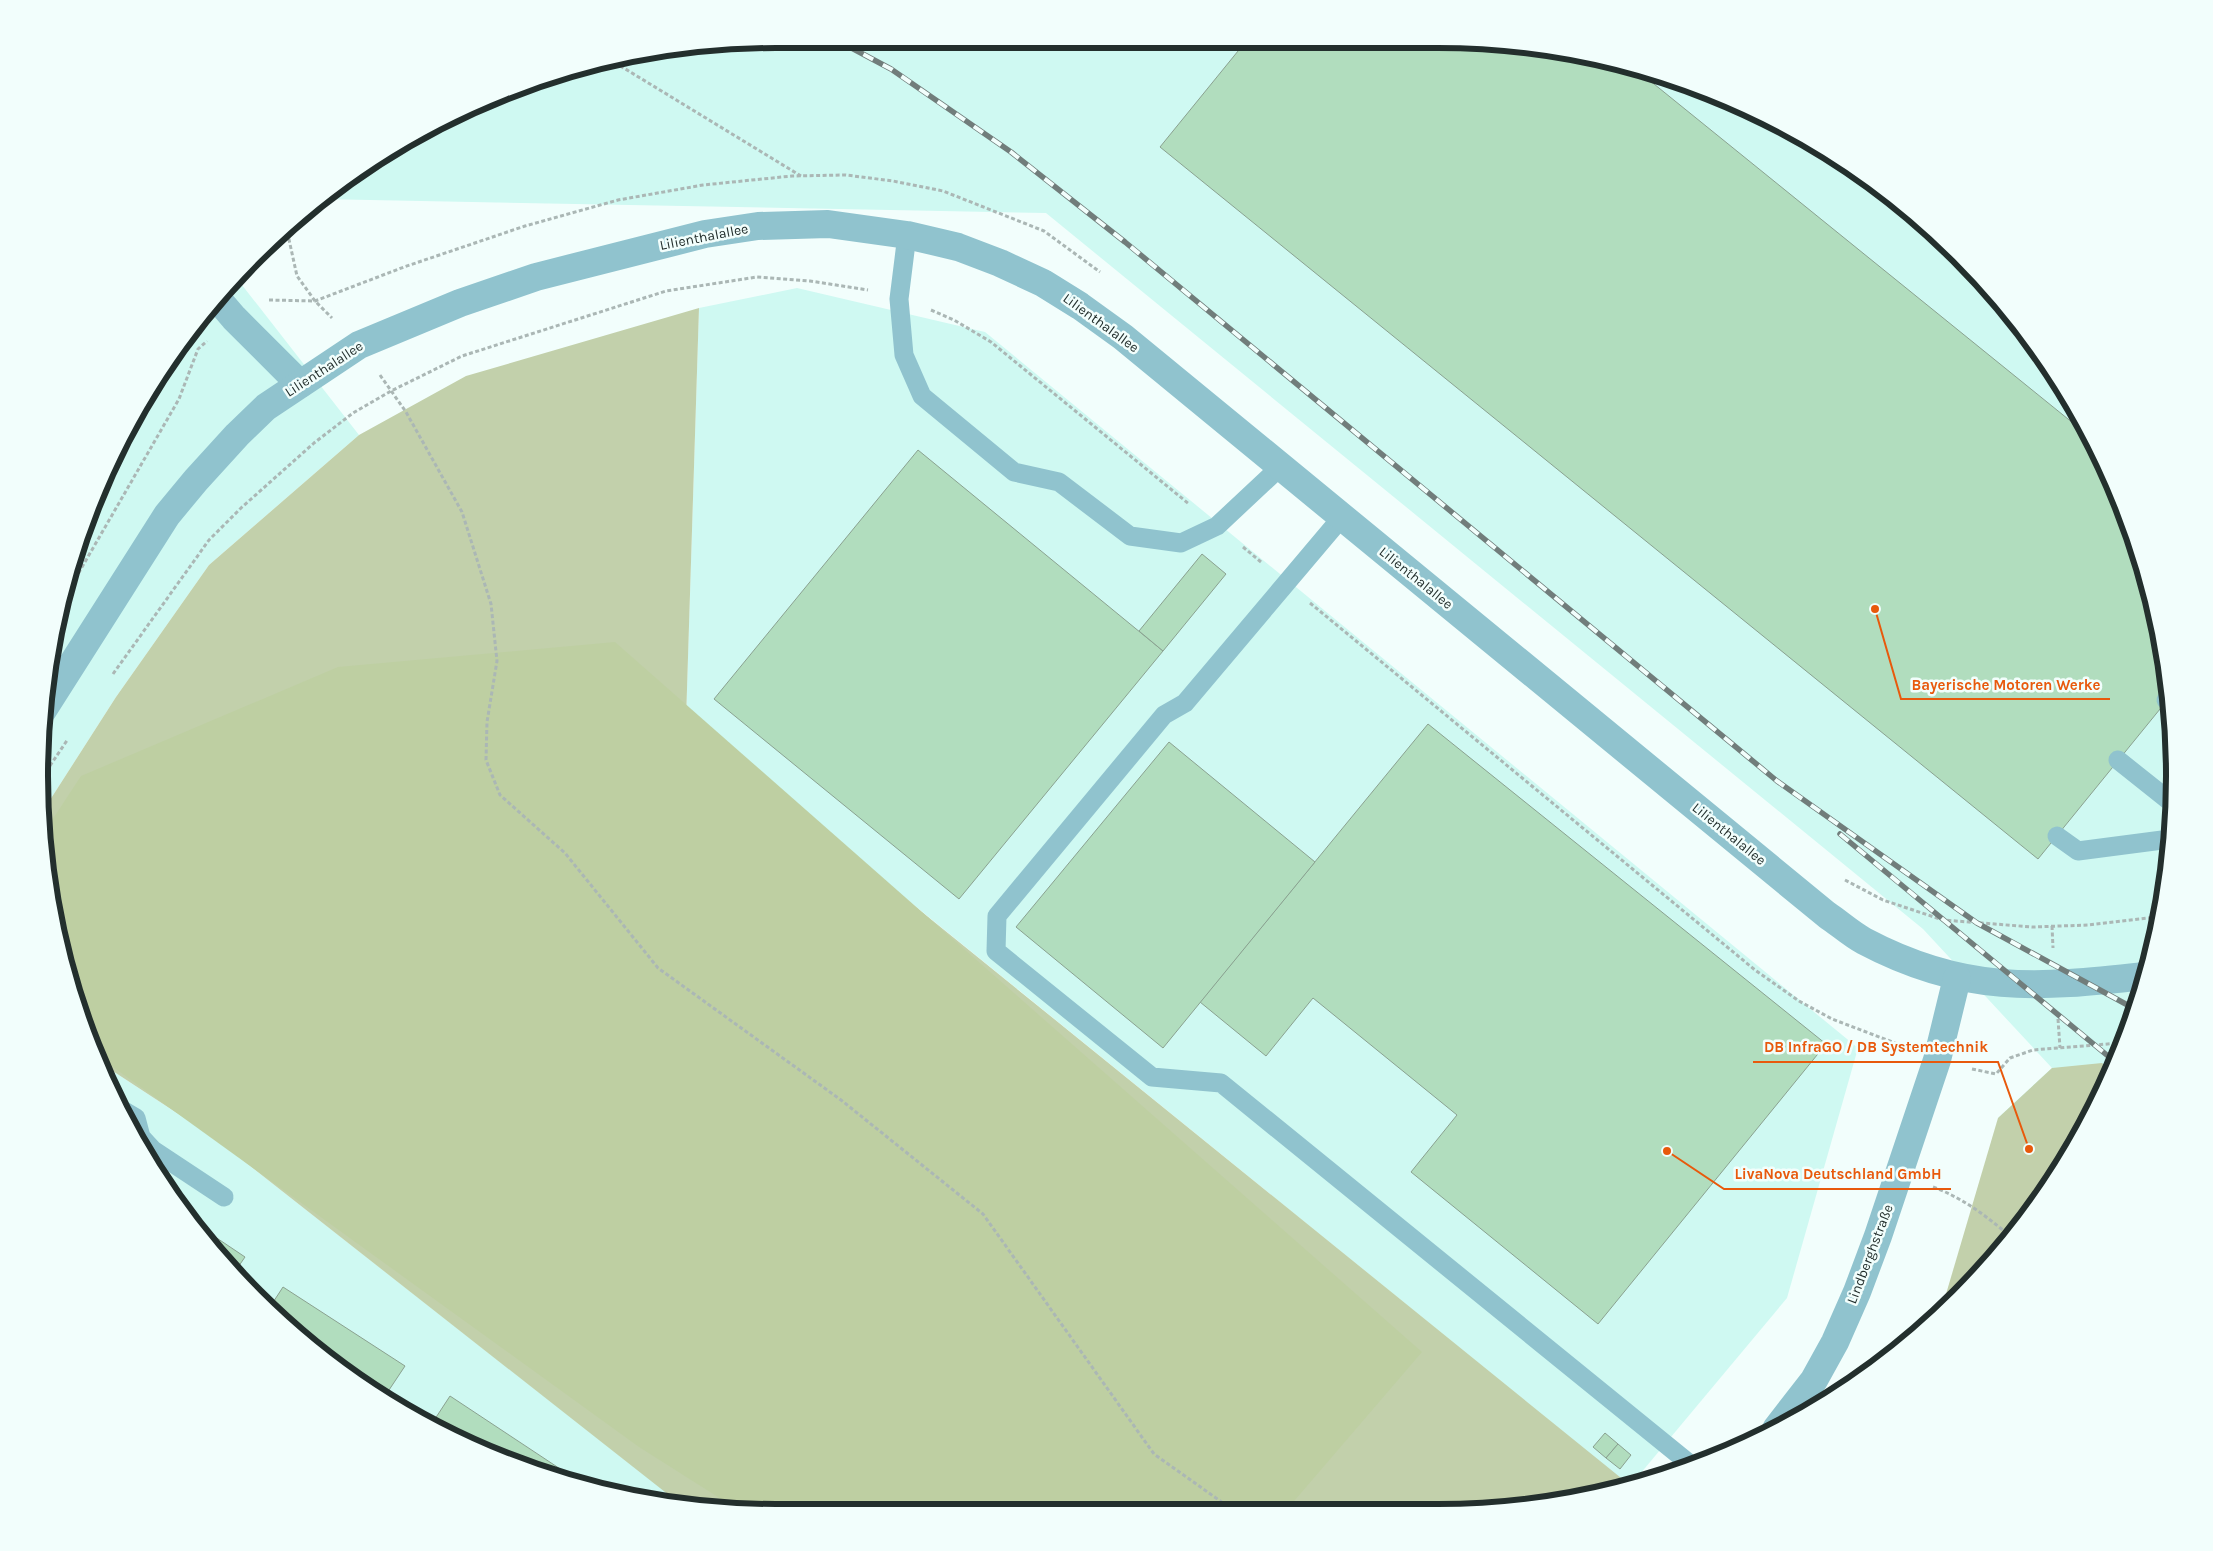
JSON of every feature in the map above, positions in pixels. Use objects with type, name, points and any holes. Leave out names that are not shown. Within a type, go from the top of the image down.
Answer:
[{"type":"street","name":"Lilienthalallee","points":[[52,695],[167,515],[196,480],[238,434],[266,407],[359,345],[460,303],[536,277],[705,234],[758,226],[828,224],[907,235],[958,247],[1000,263],[1043,283],[1080,306],[1123,336],[1826,915],[1862,940],[1905,961],[1957,978],[2021,986],[2086,983],[2137,977]]},
{"type":"street","points":[[221,303],[300,384]]},
{"type":"street","name":"Lindberghstraße","points":[[1789,1412],[1814,1380],[1835,1342],[1857,1292],[1900,1174],[1937,1060],[1957,978]]},
{"type":"lane","points":[[907,235],[899,299],[904,355],[922,396],[1014,472],[1059,482],[1130,536],[1181,543],[1217,526],[1280,466]]},
{"type":"lane","points":[[1342,517],[1184,703],[1164,715],[997,916],[996,950],[1152,1078],[1221,1084],[1685,1460]]},
{"type":"lane","points":[[2118,760],[2165,797]]},
{"type":"lane","points":[[2057,836],[2078,851],[2162,840]]},
{"type":"lane","points":[[133,1116],[136,1118],[138,1127]]},
{"type":"lane","points":[[148,1144],[153,1150],[224,1197]]},
{"type":"path","points":[[618,65],[801,176]]},
{"type":"path","points":[[288,235],[297,276],[315,301]]},
{"type":"path","points":[[111,676],[209,540],[241,508],[314,443],[353,413],[391,391],[462,356],[666,291],[757,277],[810,281],[864,289],[899,299],[954,320],[991,342],[1286,582],[1755,970],[1799,1001],[1832,1019],[1937,1060],[1996,1074],[2010,1058],[2033,1050],[2114,1043]]},
{"type":"path","points":[[391,391],[406,412],[462,512],[491,604],[497,661],[487,722],[486,760],[500,795],[565,853],[658,968],[841,1100],[983,1214],[1154,1454],[1224,1504]]},
{"type":"path","points":[[48,768],[71,733]]},
{"type":"path","points":[[1900,1174],[1950,1193],[1982,1213],[2005,1232]]},
{"type":"shaded area","points":[[728,49],[1485,49],[1580,61],[1626,72],[1672,86],[1716,103],[1802,145],[1842,170],[1918,228],[1985,295],[2015,332],[2043,371],[2068,412],[2090,454],[2110,497],[2127,541],[2141,587],[2152,633],[2164,728],[2166,776],[2159,871],[2152,918],[2127,1010],[2110,1054],[2087,1103],[1998,1118],[2052,1068],[1923,929],[1046,213],[330,199],[371,170],[411,145],[497,103],[541,86],[633,61]]},
{"type":"shaded area","points":[[240,283],[359,435],[209,565],[116,697],[49,802],[49,728],[54,680],[61,633],[86,541],[103,497],[145,411],[170,371],[198,332]]},
{"type":"shaded area","points":[[797,288],[985,332],[1858,1048],[1787,1298],[1639,1475],[1622,1480],[686,720],[699,308]]},
{"type":"shaded area","points":[[699,308],[686,721],[1623,1480],[1580,1490],[1533,1497],[1438,1504],[776,1504],[728,1502],[669,1495],[212,1136],[110,1069],[86,1010],[61,918],[54,871],[49,802],[116,697],[209,565],[359,435],[466,376]]},
{"type":"shaded area","points":[[615,642],[1422,1352],[1292,1504],[776,1504],[725,1502],[639,1447],[107,1063],[103,1054],[86,1010],[61,918],[49,825],[81,776],[338,667]]},
{"type":"shaded area","points":[[2102,1063],[2105,1065],[2068,1140],[2043,1180],[1985,1256],[1945,1297],[1998,1118],[2052,1068]]},
{"type":"shaded area","points":[[110,1069],[212,1136],[671,1496],[633,1490],[587,1479],[541,1465],[497,1448],[411,1406],[371,1381],[332,1353],[295,1323],[261,1290],[228,1256],[198,1219],[170,1180],[145,1140]]},
{"type":"building","points":[[1240,48],[1485,49],[1580,61],[1647,78],[2074,424],[2110,497],[2127,541],[2152,633],[2162,707],[2038,859],[1160,147]]},
{"type":"building","points":[[918,450],[1163,651],[959,899],[714,699]]},
{"type":"building","points":[[1202,554],[1226,574],[1163,651],[1139,631]]},
{"type":"building","points":[[1428,724],[1826,1044],[1598,1324],[1411,1172],[1457,1115],[1313,998],[1266,1056],[1200,1002]]},
{"type":"building","points":[[1169,742],[1315,862],[1163,1048],[1016,927]]},
{"type":"building","points":[[209,1233],[245,1257],[238,1267]]},
{"type":"building","points":[[283,1287],[405,1366],[388,1392],[332,1353],[295,1323],[273,1302]]},
{"type":"building","points":[[450,1396],[566,1472],[497,1448],[435,1418]]},
{"type":"building","points":[[1605,1433],[1618,1444],[1606,1458],[1593,1447]]},
{"type":"building","points":[[1618,1444],[1631,1455],[1620,1469],[1606,1458]]},
{"type":"railway","points":[[852,48],[891,69],[1011,152],[1125,242],[1777,781],[1977,923],[2128,1005]]},
{"type":"railway","points":[[1840,834],[2109,1057]]},
{"type":"place","name":"Bayerische Motoren Werke","points":[[1875,609]]},
{"type":"place","name":"DB InfraGO / DB Systemtechnik","points":[[2029,1149]]},
{"type":"place","name":"LivaNova Deutschland GmbH","points":[[1667,1151]]}]
